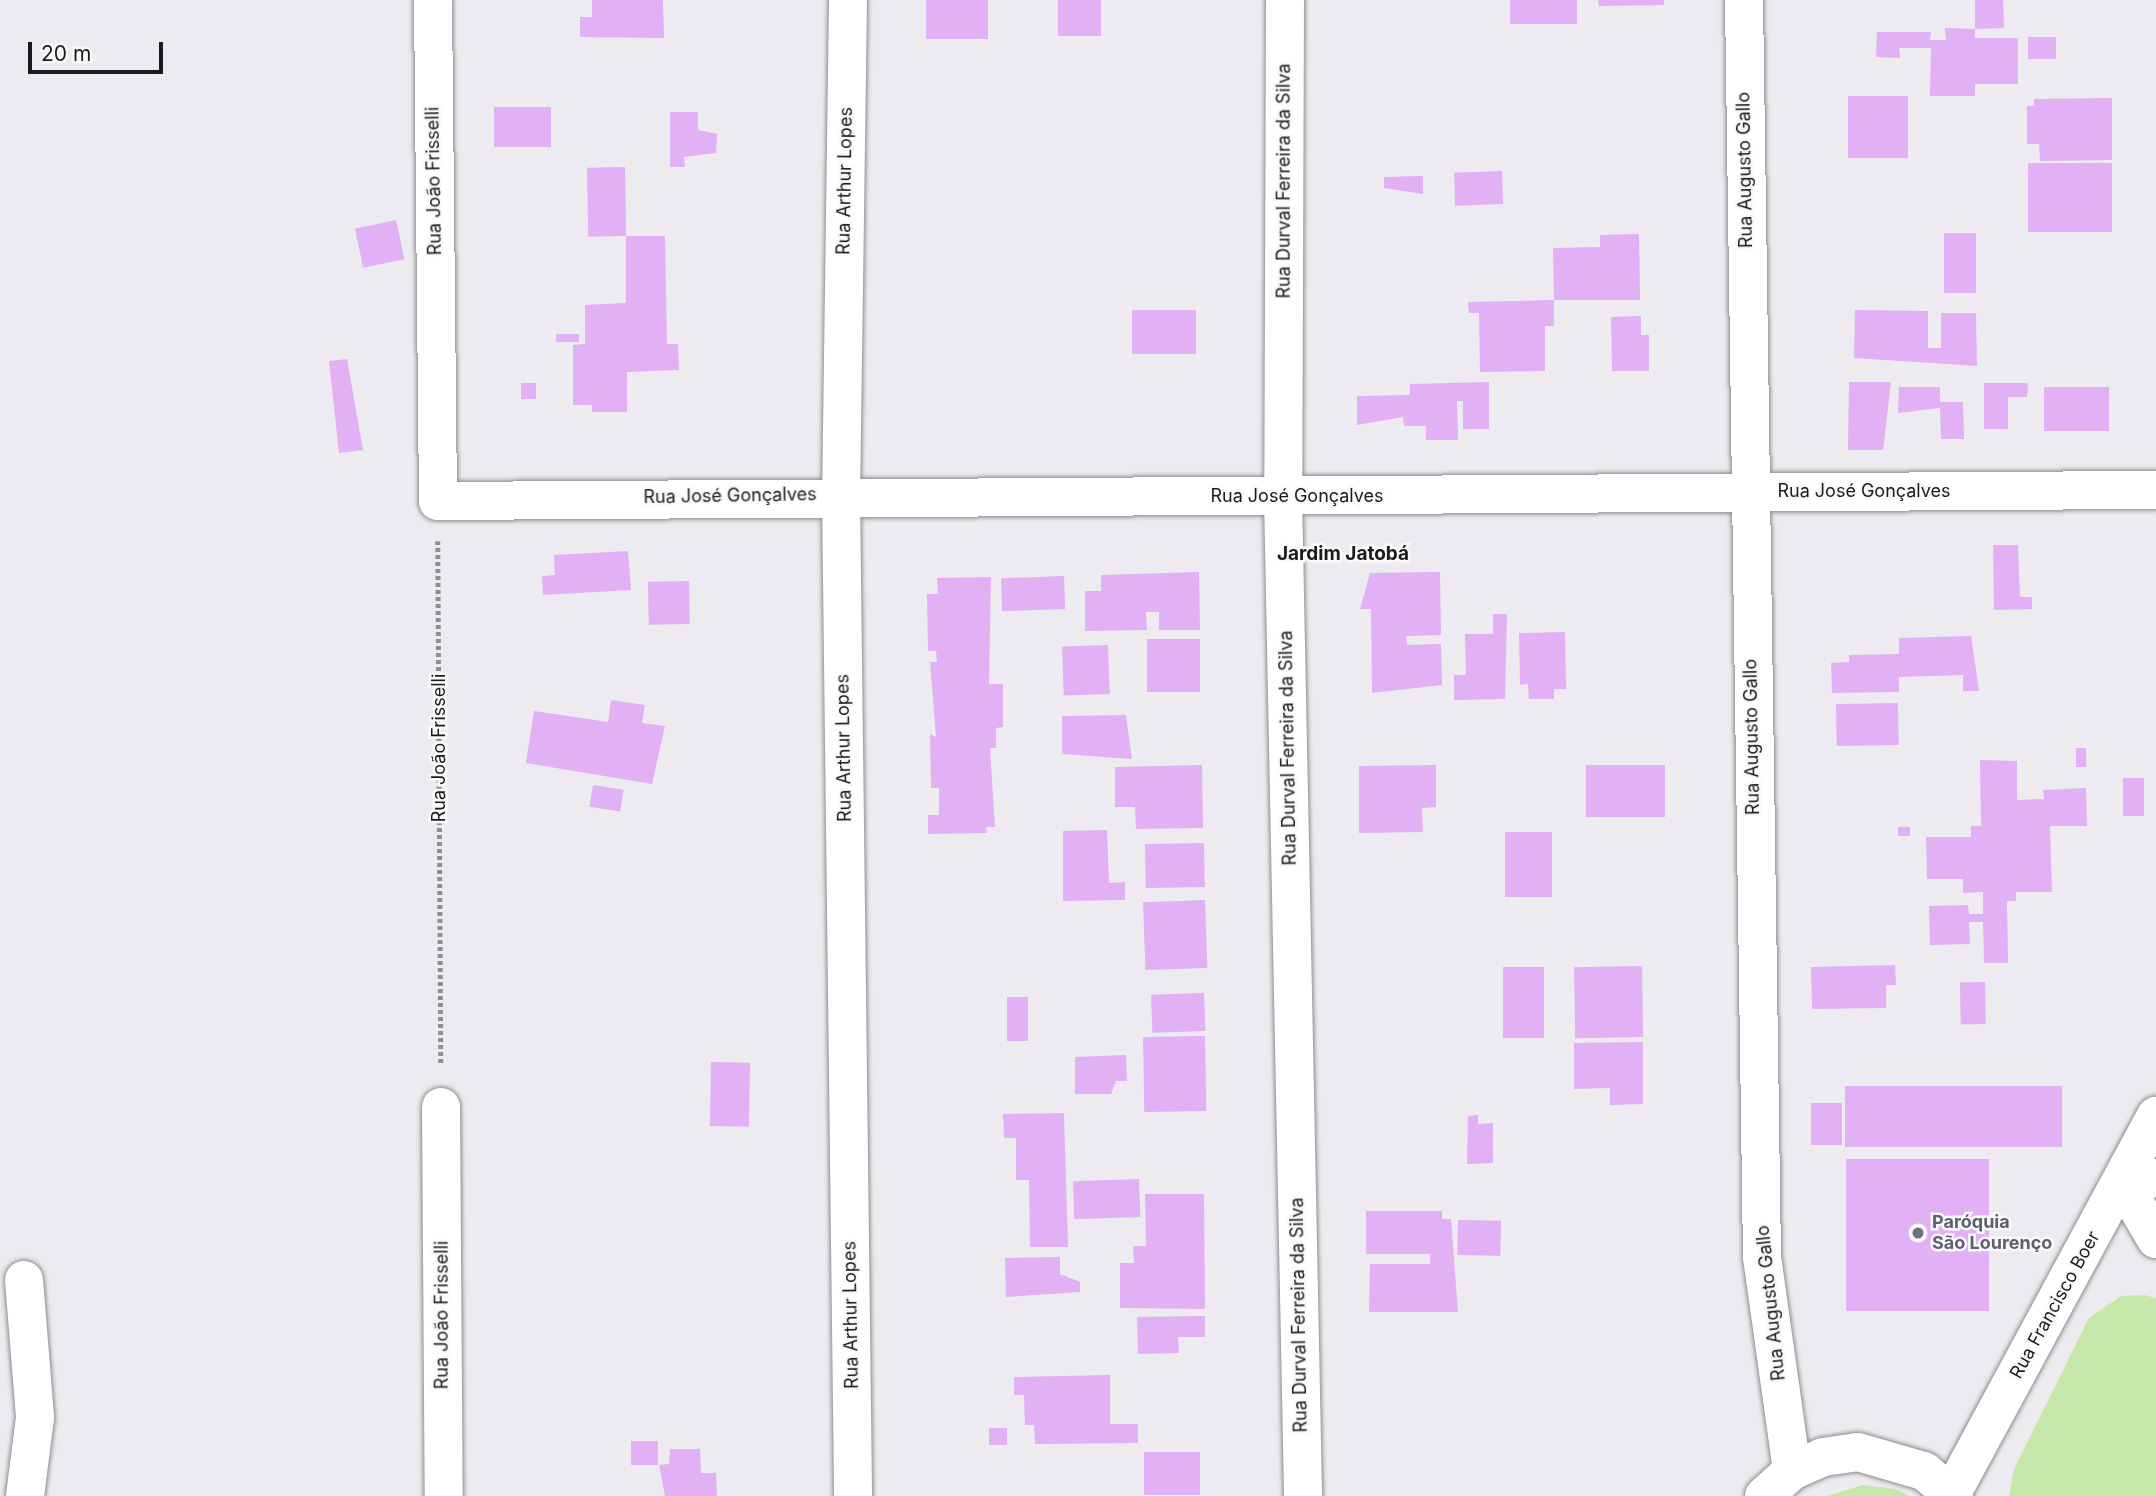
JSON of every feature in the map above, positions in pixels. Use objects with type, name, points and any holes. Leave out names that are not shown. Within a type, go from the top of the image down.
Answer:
[{"type":"street","name":"Rua João Frisselli","points":[[433,0],[438,501]]},
{"type":"street","name":"Rua Arthur Lopes","points":[[848,0],[841,494],[853,1496]]},
{"type":"street","name":"Rua Durval Ferreira da Silva","points":[[1285,0],[1283,496],[1303,1496]]},
{"type":"street","name":"Rua Augusto Gallo","points":[[1744,0],[1748,492],[1762,1257],[1792,1471]]},
{"type":"street","name":"Rua José Gonçalves","points":[[438,501],[841,494],[1283,496],[2156,489]]},
{"type":"street","name":"Rua João Frisselli","points":[[441,1107],[444,1496]]},
{"type":"street","name":"Rua Francisco Boer","points":[[1953,1495],[2140,1180],[2156,1116]]},
{"type":"street","points":[[2140,1180],[2156,1239]]},
{"type":"street","points":[[24,1280],[35,1418],[26,1496]]},
{"type":"street","points":[[1764,1496],[1792,1471],[1823,1457],[1858,1452],[1914,1466],[1953,1495]]},
{"type":"path","name":"Rua João Frisselli","points":[[438,501],[441,1107]]},
{"type":"green space","points":[[2144,1295],[2156,1298],[2156,1496],[2009,1496],[2014,1469],[2089,1318],[2121,1296]]},
{"type":"green space","points":[[1863,1485],[1895,1489],[1910,1496],[1827,1496]]},
{"type":"building","points":[[592,0],[663,0],[664,38],[580,37],[580,17],[592,17]]},
{"type":"building","points":[[926,0],[988,0],[988,39],[926,39]]},
{"type":"building","points":[[1058,0],[1101,0],[1101,36],[1058,36]]},
{"type":"building","points":[[1510,0],[1577,0],[1577,24],[1510,24]]},
{"type":"building","points":[[1598,0],[1664,0],[1664,5],[1599,6]]},
{"type":"building","points":[[1975,0],[2003,0],[2004,28],[1975,29]]},
{"type":"building","points":[[1945,28],[1975,29],[1975,38],[2018,38],[2018,84],[1975,84],[1975,96],[1930,96],[1931,48],[1899,48],[1900,58],[1876,57],[1877,32],[1931,32],[1930,40],[1946,40]]},
{"type":"building","points":[[2028,37],[2056,37],[2056,59],[2028,59]]},
{"type":"building","points":[[1848,96],[1908,96],[1908,158],[1848,158]]},
{"type":"building","points":[[2112,98],[2112,160],[2040,161],[2039,144],[2027,144],[2027,106],[2034,106],[2034,99]]},
{"type":"building","points":[[494,107],[551,107],[551,147],[494,147]]},
{"type":"building","points":[[670,112],[698,112],[698,130],[717,134],[716,153],[684,157],[685,167],[670,167]]},
{"type":"building","points":[[2028,163],[2112,163],[2112,232],[2028,232]]},
{"type":"building","points":[[625,167],[626,236],[588,237],[587,168]]},
{"type":"building","points":[[1502,171],[1503,204],[1455,206],[1454,173]]},
{"type":"building","points":[[1423,176],[1423,194],[1384,188],[1384,177]]},
{"type":"building","points":[[396,220],[404,259],[363,268],[355,229]]},
{"type":"building","points":[[1944,233],[1976,233],[1976,293],[1944,293]]},
{"type":"building","points":[[1639,234],[1640,300],[1554,300],[1553,248],[1600,247],[1600,235]]},
{"type":"building","points":[[626,236],[665,236],[667,344],[678,344],[679,370],[627,372],[627,412],[592,412],[592,405],[573,405],[573,345],[585,344],[585,305],[626,303]]},
{"type":"building","points":[[1554,300],[1554,326],[1545,326],[1545,371],[1480,372],[1479,313],[1469,313],[1468,302]]},
{"type":"building","points":[[1132,310],[1196,310],[1196,354],[1132,354]]},
{"type":"building","points":[[1855,310],[1928,311],[1928,348],[1941,348],[1941,313],[1976,313],[1977,366],[1854,358]]},
{"type":"building","points":[[1641,316],[1641,335],[1649,335],[1649,371],[1612,371],[1611,317]]},
{"type":"building","points":[[556,334],[579,334],[579,342],[556,342]]},
{"type":"building","points":[[347,359],[363,450],[339,453],[329,361]]},
{"type":"building","points":[[1489,382],[1489,429],[1463,429],[1463,401],[1457,401],[1458,440],[1426,440],[1426,426],[1404,426],[1403,417],[1357,425],[1357,396],[1410,395],[1410,384]]},
{"type":"building","points":[[1849,382],[1891,382],[1883,450],[1848,450]]},
{"type":"building","points":[[521,383],[536,383],[536,399],[521,399]]},
{"type":"building","points":[[1984,383],[2028,383],[2027,397],[2008,397],[2008,429],[1984,429]]},
{"type":"building","points":[[1899,387],[1940,387],[1940,402],[1963,402],[1964,439],[1941,439],[1940,408],[1898,413]]},
{"type":"building","points":[[2044,387],[2109,387],[2109,431],[2044,431]]},
{"type":"building","points":[[1993,545],[2018,545],[2020,597],[2032,597],[2032,609],[1994,610]]},
{"type":"building","points":[[628,551],[631,590],[543,595],[542,576],[555,575],[554,555]]},
{"type":"building","points":[[1199,572],[1200,630],[1159,630],[1159,612],[1146,612],[1147,630],[1085,631],[1085,591],[1101,591],[1101,575]]},
{"type":"building","points":[[1440,572],[1441,635],[1406,636],[1407,645],[1441,644],[1442,685],[1372,693],[1371,609],[1360,609],[1370,573]]},
{"type":"building","points":[[1064,576],[1065,609],[1002,611],[1001,578]]},
{"type":"building","points":[[991,577],[989,684],[1003,684],[1003,727],[996,728],[996,748],[990,748],[995,827],[986,827],[987,833],[928,834],[928,815],[939,815],[939,788],[931,788],[930,734],[936,737],[930,662],[937,662],[936,651],[928,651],[927,594],[938,594],[937,578]]},
{"type":"building","points":[[689,581],[690,624],[649,625],[648,582]]},
{"type":"building","points":[[1493,614],[1507,614],[1505,699],[1454,700],[1454,675],[1466,675],[1465,634],[1493,634]]},
{"type":"building","points":[[1565,632],[1566,689],[1554,689],[1554,699],[1529,699],[1528,684],[1520,685],[1519,633]]},
{"type":"building","points":[[1971,636],[1979,691],[1963,691],[1963,675],[1899,677],[1899,692],[1832,693],[1831,663],[1849,662],[1849,655],[1899,654],[1899,638]]},
{"type":"building","points":[[1147,639],[1200,639],[1200,692],[1147,692]]},
{"type":"building","points":[[1108,645],[1110,694],[1064,696],[1062,647]]},
{"type":"building","points":[[611,700],[645,705],[642,723],[665,726],[652,784],[526,763],[534,711],[608,722]]},
{"type":"building","points":[[1898,703],[1899,745],[1837,746],[1836,704]]},
{"type":"building","points":[[1126,715],[1132,759],[1062,754],[1062,716]]},
{"type":"building","points":[[2076,748],[2086,748],[2086,767],[2076,767]]},
{"type":"building","points":[[1980,760],[2017,761],[2017,800],[2044,799],[2043,790],[2086,788],[2087,826],[2050,826],[2052,892],[2016,892],[2016,901],[2007,901],[2008,963],[1984,963],[1983,922],[1969,922],[1970,944],[1930,945],[1929,906],[1968,905],[1969,914],[1983,914],[1983,892],[1963,893],[1963,879],[1927,879],[1926,837],[1971,837],[1971,826],[1981,826]]},
{"type":"building","points":[[1202,765],[1203,828],[1136,829],[1135,807],[1115,807],[1115,767]]},
{"type":"building","points":[[1436,765],[1436,807],[1422,808],[1423,832],[1359,833],[1359,766]]},
{"type":"building","points":[[1586,765],[1665,765],[1665,817],[1586,817]]},
{"type":"building","points":[[2123,778],[2144,778],[2144,816],[2123,816]]},
{"type":"building","points":[[593,785],[624,790],[620,812],[590,807]]},
{"type":"building","points":[[1898,827],[1910,827],[1910,836],[1898,836]]},
{"type":"building","points":[[1107,830],[1109,883],[1125,882],[1125,900],[1063,901],[1063,831]]},
{"type":"building","points":[[1505,832],[1552,832],[1552,897],[1505,897]]},
{"type":"building","points":[[1204,843],[1205,887],[1146,888],[1145,844]]},
{"type":"building","points":[[1205,900],[1207,968],[1145,970],[1143,902]]},
{"type":"building","points":[[1895,965],[1896,985],[1886,985],[1886,1008],[1812,1009],[1811,967]]},
{"type":"building","points":[[1642,966],[1643,1037],[1575,1038],[1574,967]]},
{"type":"building","points":[[1503,967],[1544,967],[1544,1038],[1503,1038]]},
{"type":"building","points":[[1960,982],[1985,982],[1986,1024],[1961,1024]]},
{"type":"building","points":[[1204,993],[1205,1031],[1152,1033],[1151,995]]},
{"type":"building","points":[[1007,997],[1028,997],[1028,1041],[1007,1041]]},
{"type":"building","points":[[1205,1036],[1206,1111],[1144,1112],[1143,1037]]},
{"type":"building","points":[[1643,1042],[1643,1104],[1610,1105],[1610,1088],[1574,1089],[1574,1043]]},
{"type":"building","points":[[1126,1055],[1127,1081],[1116,1081],[1111,1094],[1075,1094],[1075,1057]]},
{"type":"building","points":[[711,1062],[750,1063],[749,1127],[710,1126]]},
{"type":"building","points":[[1845,1086],[2062,1086],[2062,1147],[1845,1147]]},
{"type":"building","points":[[1811,1103],[1842,1103],[1842,1145],[1811,1145]]},
{"type":"building","points":[[1064,1113],[1068,1247],[1030,1247],[1029,1180],[1016,1180],[1016,1138],[1004,1138],[1003,1114]]},
{"type":"building","points":[[1478,1115],[1478,1124],[1493,1123],[1493,1163],[1467,1164],[1468,1116]]},
{"type":"building","name":"Paróquia São Lourenço","points":[[1846,1159],[1989,1159],[1989,1311],[1846,1311]]},
{"type":"building","points":[[1139,1179],[1140,1217],[1074,1219],[1073,1181]]},
{"type":"building","points":[[1145,1194],[1204,1194],[1205,1309],[1120,1308],[1120,1263],[1134,1263],[1133,1246],[1146,1246]]},
{"type":"building","points":[[1366,1211],[1442,1211],[1442,1219],[1451,1219],[1458,1312],[1369,1312],[1370,1264],[1430,1264],[1430,1254],[1366,1254]]},
{"type":"building","points":[[1458,1220],[1501,1221],[1500,1256],[1457,1255]]},
{"type":"building","points":[[1060,1257],[1060,1274],[1080,1282],[1080,1292],[1006,1297],[1005,1258]]},
{"type":"building","points":[[1205,1316],[1205,1337],[1178,1337],[1179,1353],[1138,1354],[1137,1317]]},
{"type":"building","points":[[1110,1375],[1110,1424],[1138,1424],[1138,1443],[1035,1444],[1034,1425],[1025,1425],[1024,1395],[1014,1395],[1014,1377]]},
{"type":"building","points":[[989,1428],[1007,1428],[1007,1445],[989,1445]]},
{"type":"building","points":[[631,1441],[658,1441],[658,1465],[631,1465]]},
{"type":"building","points":[[670,1449],[700,1449],[701,1473],[716,1473],[717,1496],[665,1496],[659,1465],[669,1464]]},
{"type":"building","points":[[1144,1452],[1200,1452],[1200,1495],[1144,1495]]},
{"type":"place","name":"Paróquia São Lourenço","points":[[1918,1233]]},
{"type":"district","name":"Jardim Jatobá","points":[[1343,554]]}]
